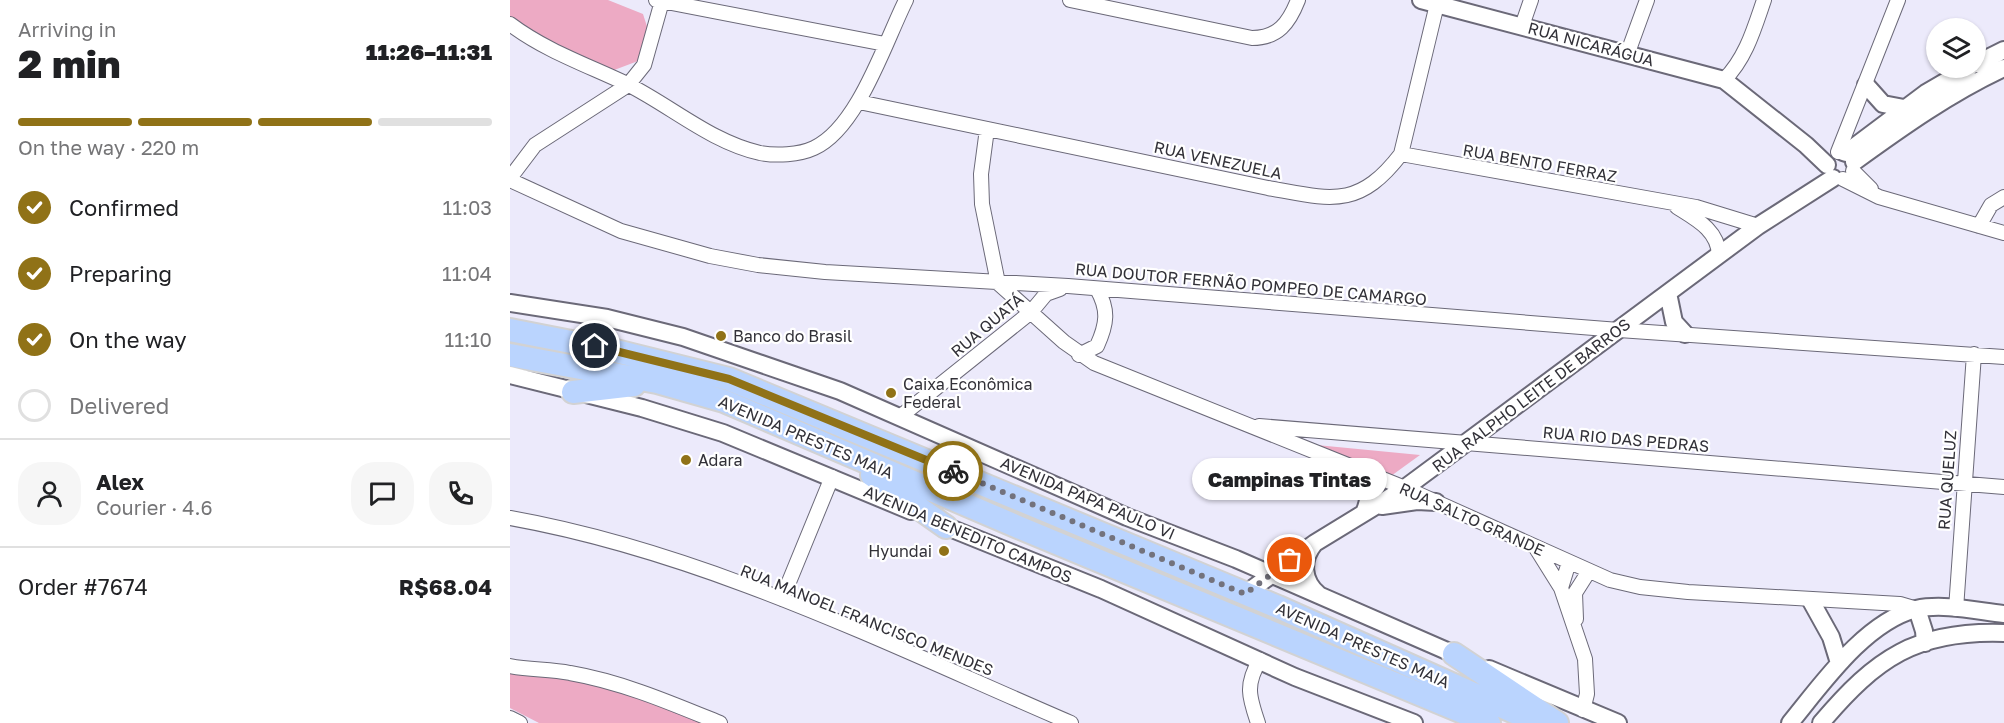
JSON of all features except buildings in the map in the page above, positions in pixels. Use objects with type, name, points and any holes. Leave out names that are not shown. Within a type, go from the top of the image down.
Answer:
[{"type":"highway","name":"AVENIDA PRESTES MAIA","points":[[510,330],[612,350],[729,379],[1245,594],[1539,723]]},
{"type":"highway","name":"AVENIDA PRESTES MAIA","points":[[510,355],[657,382],[724,401],[1489,723]]},
{"type":"highway","points":[[573,392],[657,382]]},
{"type":"highway","points":[[834,448],[946,527]]},
{"type":"highway","points":[[1454,654],[1557,723]]},
{"type":"street","points":[[510,24],[533,41],[628,85],[709,131],[762,153],[789,154],[814,148],[836,132],[859,102],[906,0]]},
{"type":"street","points":[[1070,0],[1252,38],[1264,38],[1278,32],[1288,22],[1298,0]]},
{"type":"street","points":[[1522,26],[1531,0]]},
{"type":"street","points":[[1627,55],[1647,0]]},
{"type":"street","points":[[1764,0],[1746,51],[1736,69],[1724,80],[1806,145],[1839,165],[1879,197],[2004,233]]},
{"type":"street","points":[[1839,165],[1898,0]]},
{"type":"street","points":[[510,179],[535,145],[628,85],[644,65],[659,1],[717,5],[885,44]]},
{"type":"street","name":"RUA NICARÁGUA","points":[[1432,1],[1724,80]]},
{"type":"street","name":"RUA VENEZUELA","points":[[859,102],[1319,197],[1342,197],[1359,193],[1386,173],[1401,154],[1432,1]]},
{"type":"street","points":[[1986,59],[2004,50]]},
{"type":"street","points":[[1891,127],[2004,68]]},
{"type":"street","points":[[1891,127],[1904,108],[1954,78]]},
{"type":"street","points":[[1866,85],[1883,104],[1904,108]]},
{"type":"street","name":"RUA RALPHO LEITE DE BARROS","points":[[1245,594],[1315,543],[1405,488],[1758,226],[1812,190],[1839,165],[1846,153],[1891,127]]},
{"type":"street","points":[[987,129],[981,174],[982,204],[998,283]]},
{"type":"street","name":"RUA BENTO FERRAZ","points":[[1401,154],[1713,211],[1758,226]]},
{"type":"street","name":"RUA DOUTOR FERNÃO POMPEO DE CAMARGO","points":[[510,179],[621,231],[710,256],[758,265],[825,272],[1068,286],[1619,330],[2004,357]]},
{"type":"street","points":[[1979,226],[1991,205],[2004,197]]},
{"type":"street","name":"RUA BENTO FERRAZ","points":[[1673,204],[1712,233],[1719,246],[1719,255]]},
{"type":"street","name":"RUA SALTO GRANDE","points":[[998,283],[1080,355],[1094,363],[1405,488],[1610,580],[1640,587],[1811,601],[1900,604],[1917,609],[1956,609],[2004,614]]},
{"type":"street","name":"RUA QUATÁ","points":[[901,416],[1031,312],[1046,294],[1068,286]]},
{"type":"street","points":[[1080,355],[1097,346],[1107,321],[1107,310],[1097,289]]},
{"type":"street","points":[[1668,293],[1674,322],[1685,334]]},
{"type":"street","name":"AVENIDA PAPA PAULO VI","points":[[510,303],[607,318],[683,337],[840,391],[1127,517],[1236,559],[1583,710],[1618,723]]},
{"type":"street","name":"RUA QUELUZ","points":[[1956,609],[1963,483],[1974,354]]},
{"type":"street","name":"AVENIDA BENEDITO CAMPOS","points":[[510,375],[642,408],[723,433],[1101,590],[1351,700],[1414,723]]},
{"type":"street","name":"RUA RIO DAS PEDRAS","points":[[1245,425],[2004,487]]},
{"type":"street","points":[[1360,471],[1365,478],[1370,495],[1364,513]]},
{"type":"street","points":[[782,599],[832,477]]},
{"type":"street","points":[[1364,513],[1399,503],[1436,502]]},
{"type":"street","name":"RUA MANOEL FRANCISCO MENDES","points":[[510,518],[571,529],[634,545],[782,599],[1071,723]]},
{"type":"street","points":[[1315,543],[1306,558],[1306,576],[1314,591],[1322,597]]},
{"type":"street","points":[[1536,548],[1561,588],[1576,630],[1588,678],[1583,710]]},
{"type":"street","points":[[1561,588],[1569,562]]},
{"type":"street","points":[[1576,630],[1575,593],[1589,571]]},
{"type":"street","points":[[1811,601],[1831,637],[1839,663]]},
{"type":"street","points":[[1790,723],[1839,663],[1884,624],[1917,609],[1924,631],[1924,643]]},
{"type":"street","points":[[1821,723],[1851,687],[1882,662],[1924,643],[1947,636],[2004,633]]},
{"type":"street","points":[[1258,723],[1249,687],[1251,675],[1260,660]]},
{"type":"street","points":[[510,666],[570,673],[601,680],[650,695],[720,723]]},
{"type":"street","points":[[510,718],[520,723]]},
{"type":"shaded area","points":[[510,0],[608,0],[643,14],[651,39],[638,61],[609,72],[578,59],[510,19]]},
{"type":"shaded area","points":[[1306,444],[1420,455],[1391,476]]},
{"type":"shaded area","points":[[510,671],[570,678],[630,694],[703,723],[539,723],[510,708]]},
{"type":"way so far","points":[[953,471],[1245,594],[1290,560]]},
{"type":"place","name":"Banco do Brasil","points":[[721,336]]},
{"type":"place","name":"Caixa Econômica Federal","points":[[891,393]]},
{"type":"place","name":"Adara","points":[[686,460]]},
{"type":"place","name":"Hyundai","points":[[944,551]]},
{"type":"place","name":"Campinas Tintas","points":[[1290,560]]},
{"type":"route","points":[[595,346],[729,379],[953,471]]}]
